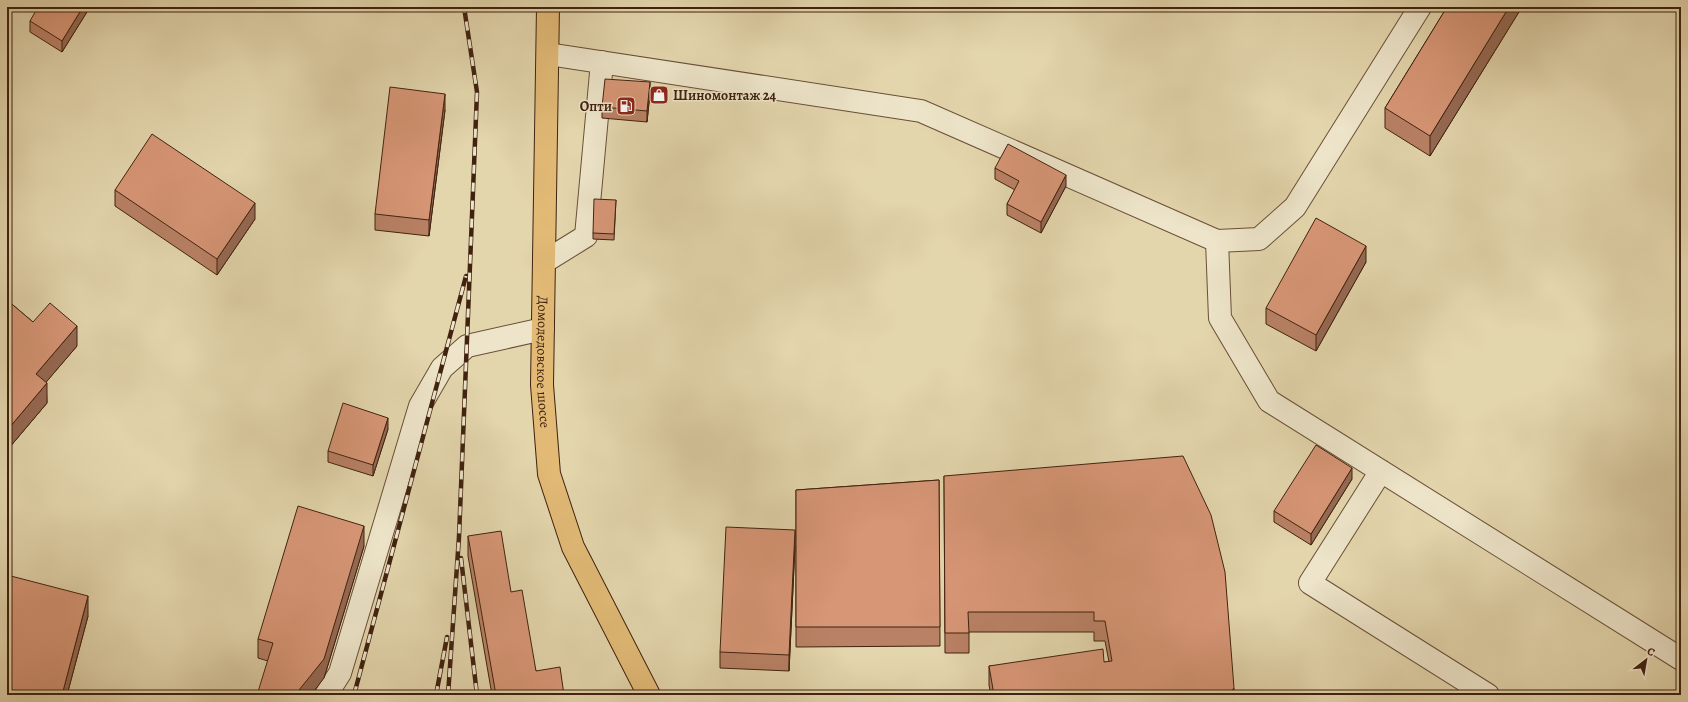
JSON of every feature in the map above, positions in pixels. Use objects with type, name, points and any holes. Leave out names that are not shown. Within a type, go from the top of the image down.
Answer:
[{"type":"main road","name":"Домодедовское шоссе","points":[[548,7],[542,385],[549,474],[572,547],[649,695]]},
{"type":"lane","points":[[548,54],[921,111],[1217,241],[1259,239],[1295,207],[1420,7]]},
{"type":"lane","points":[[544,262],[586,236],[602,62]]},
{"type":"lane","points":[[1217,241],[1220,318],[1269,401],[1681,659]]},
{"type":"lane","points":[[326,695],[340,673],[420,406],[442,368],[467,346],[543,329]]},
{"type":"lane","points":[[1381,471],[1310,583],[1488,695]]},
{"type":"building","points":[[38,7],[83,7],[62,41],[30,21]]},
{"type":"building","points":[[1447,7],[1509,7],[1430,136],[1385,108]]},
{"type":"building","name":"Опти","points":[[605,79],[650,82],[647,111],[602,107]]},
{"type":"building","points":[[390,87],[445,94],[429,220],[375,214]]},
{"type":"building","points":[[152,134],[255,203],[217,259],[115,190]]},
{"type":"building","points":[[1008,144],[1066,175],[1041,222],[1007,204],[1019,181],[995,168]]},
{"type":"building","points":[[594,199],[616,200],[614,234],[593,233]]},
{"type":"building","points":[[1316,218],[1366,246],[1316,335],[1266,308]]},
{"type":"building","points":[[7,300],[33,322],[50,303],[77,326],[36,374],[47,383],[9,428],[7,427]]},
{"type":"building","points":[[343,403],[388,418],[373,465],[328,451]]},
{"type":"building","points":[[1316,445],[1352,468],[1311,534],[1274,511]]},
{"type":"building","points":[[1183,456],[1211,515],[1225,572],[1234,688],[1228,695],[994,695],[989,666],[1103,649],[1104,662],[1112,661],[1105,621],[1094,621],[1094,612],[968,612],[969,633],[945,633],[944,476]]},
{"type":"building","points":[[939,480],[940,627],[796,627],[796,490]]},
{"type":"building","points":[[298,506],[364,526],[324,659],[295,695],[257,695],[273,643],[258,639]]},
{"type":"building","points":[[726,527],[795,530],[789,655],[720,652]]},
{"type":"building","points":[[501,531],[511,592],[522,590],[536,671],[560,667],[564,695],[496,695],[468,536]]},
{"type":"building","points":[[7,575],[88,596],[62,695],[11,695],[12,692],[7,691]]},
{"type":"building","points":[[1270,691],[1275,695],[1264,695]]},
{"type":"railway","points":[[448,695],[459,537],[477,92],[464,7]]},
{"type":"railway","points":[[354,695],[466,276]]},
{"type":"railway","points":[[461,558],[477,695]]},
{"type":"railway","points":[[436,695],[447,637]]},
{"type":"place","name":"Шиномонтаж 24","points":[[659,95]]},
{"type":"place","name":"Опти","points":[[626,106]]}]
